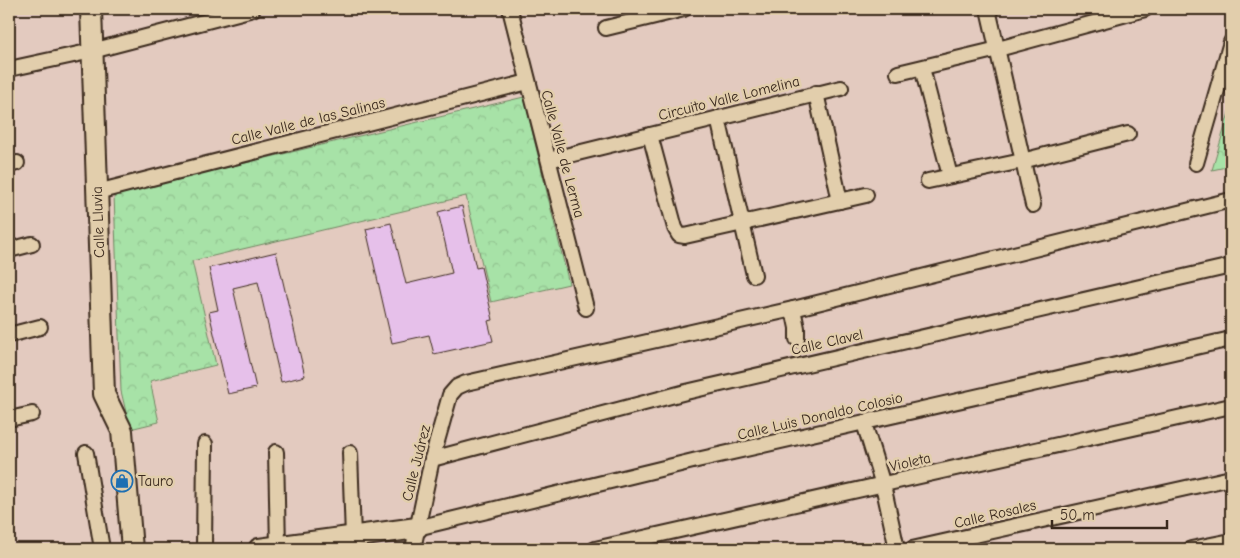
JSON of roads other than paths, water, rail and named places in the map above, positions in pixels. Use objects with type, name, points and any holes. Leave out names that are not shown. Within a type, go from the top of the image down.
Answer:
[{"type":"street","name":"Calle Lluvia","points":[[91,9],[104,394],[122,431],[132,549]]},
{"type":"street","points":[[9,69],[92,51],[252,9]]},
{"type":"street","name":"Calle Valle de Lerma","points":[[510,9],[586,308]]},
{"type":"street","points":[[606,28],[635,15],[684,9]]},
{"type":"street","points":[[988,9],[1033,205]]},
{"type":"street","points":[[898,73],[1145,9]]},
{"type":"street","points":[[1196,163],[1231,42]]},
{"type":"street","points":[[922,68],[950,176]]},
{"type":"street","name":"Calle Valle de las Salinas","points":[[97,192],[528,82]]},
{"type":"street","name":"Circuito Valle Lomelina","points":[[549,160],[841,88]]},
{"type":"street","name":"Circuito Valle Lomelina","points":[[816,93],[840,201]]},
{"type":"street","points":[[718,118],[754,275]]},
{"type":"street","points":[[928,181],[1128,134]]},
{"type":"street","name":"Circuito Valle Lomelina","points":[[650,135],[678,235],[685,236],[742,224],[866,195]]},
{"type":"street","points":[[797,338],[793,309],[1231,200]]},
{"type":"street","points":[[9,250],[32,244]]},
{"type":"street","name":"Calle Clavel","points":[[432,459],[686,392],[1231,266]]},
{"type":"street","name":"Calle Juárez","points":[[413,549],[432,459],[450,394],[457,387],[466,383],[793,309]]},
{"type":"street","points":[[9,335],[40,327]]},
{"type":"street","name":"Calle Luis Donaldo Colosio","points":[[417,528],[697,460],[1231,339]]},
{"type":"street","name":"Violeta","points":[[596,549],[1231,406]]},
{"type":"street","points":[[9,419],[32,414]]},
{"type":"street","points":[[864,423],[883,484],[897,549]]},
{"type":"street","points":[[204,549],[206,444]]},
{"type":"street","points":[[276,452],[269,548],[417,528]]},
{"type":"street","points":[[86,453],[102,549]]},
{"type":"street","points":[[350,453],[353,537]]},
{"type":"street","name":"Calle Rosales","points":[[912,549],[1231,478]]},
{"type":"street","points":[[1191,549],[1231,541]]},
{"type":"place","name":"Tauro","points":[[122,481]]}]
